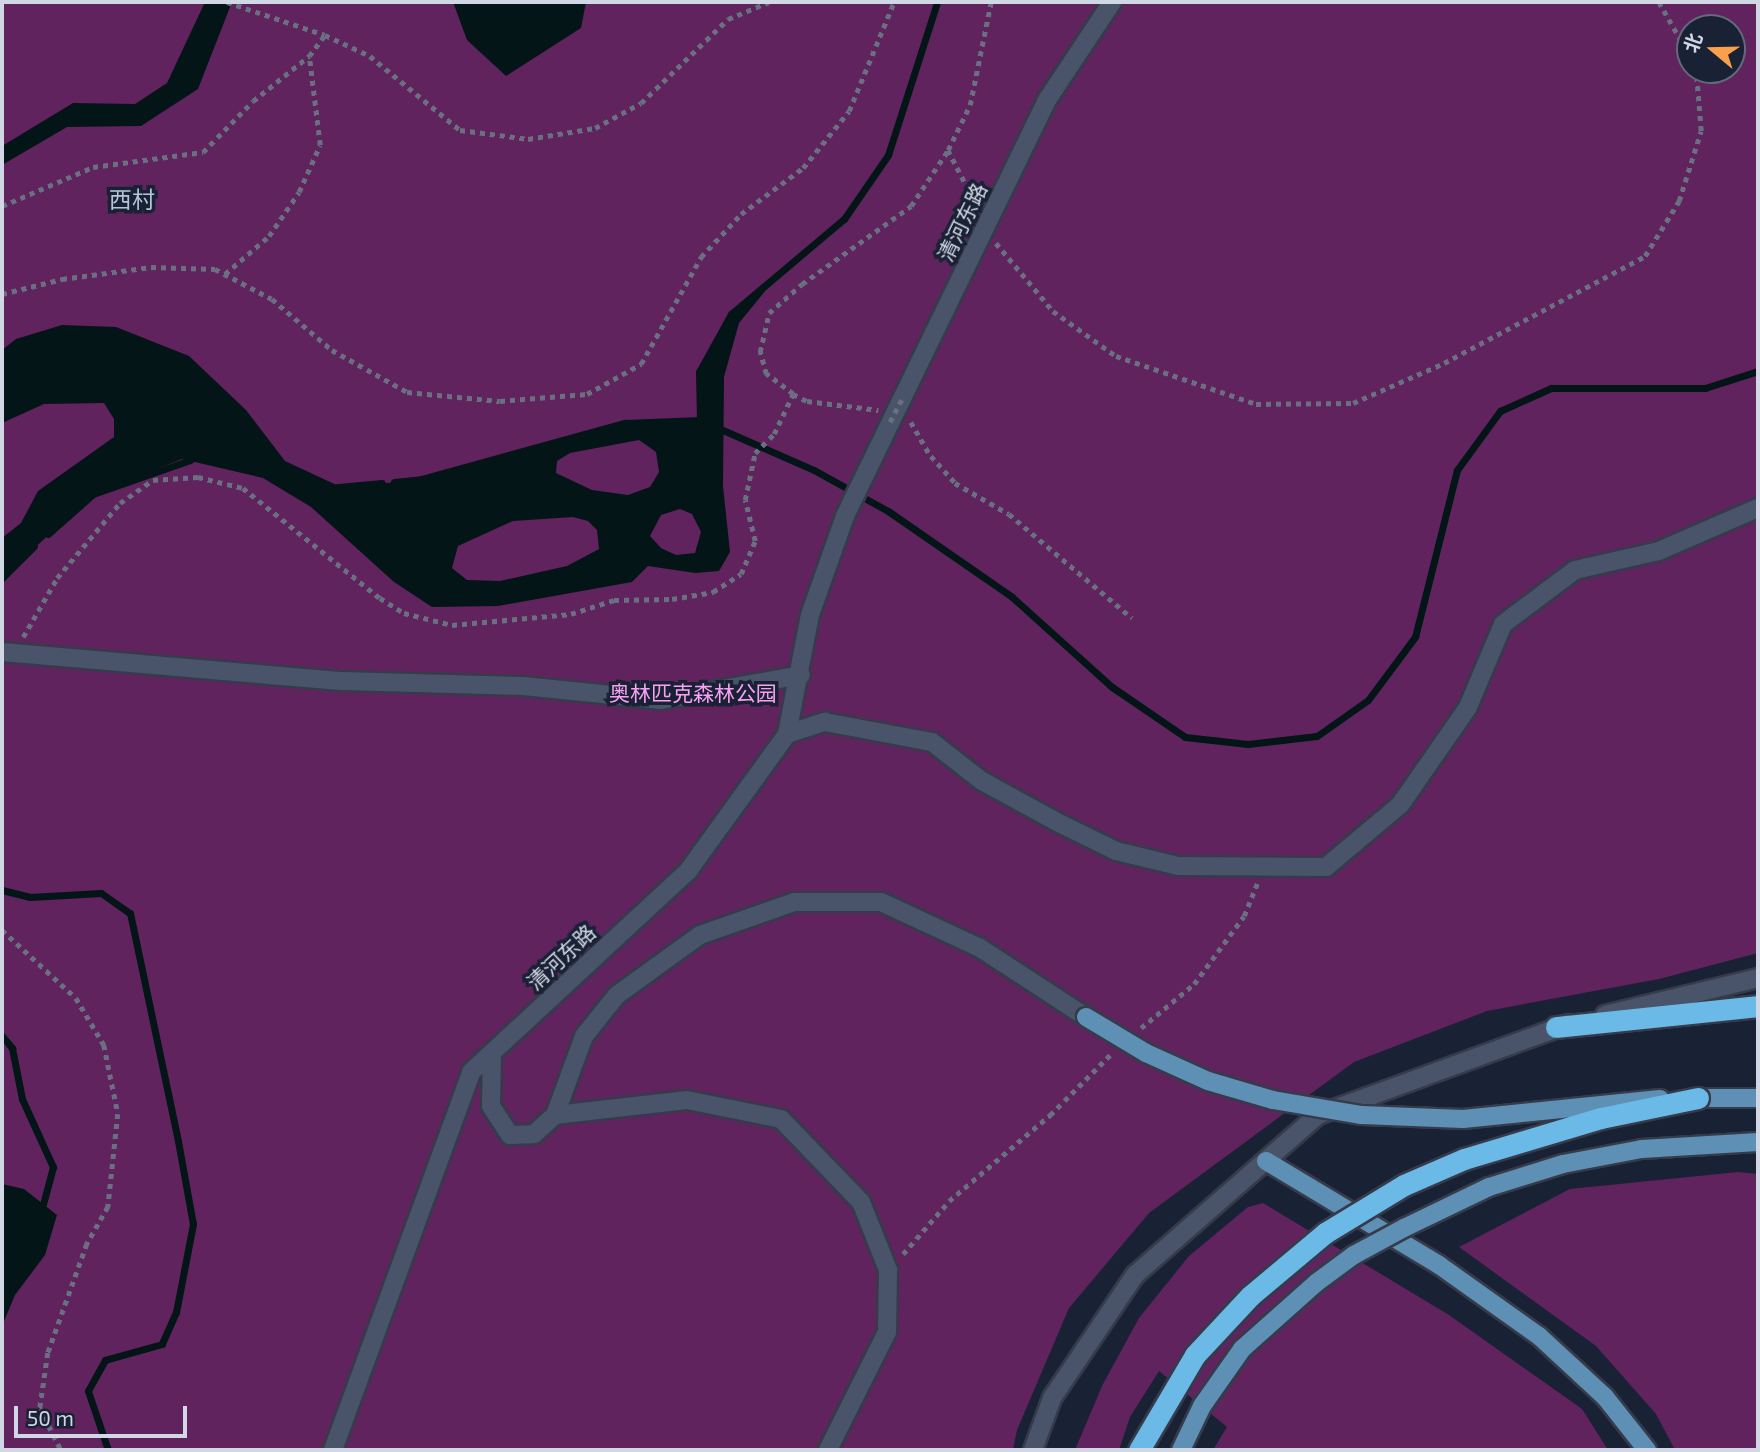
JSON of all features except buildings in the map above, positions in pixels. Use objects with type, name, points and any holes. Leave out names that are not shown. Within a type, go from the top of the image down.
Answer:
[{"type":"highway","points":[[1556,1027],[1758,1006]]},
{"type":"highway","points":[[1139,1450],[1195,1355],[1250,1296],[1325,1233],[1404,1185],[1464,1159],[1601,1118],[1698,1098]]},
{"type":"main road","points":[[1086,1017],[1146,1053],[1208,1081],[1273,1100],[1362,1115],[1462,1119],[1596,1103],[1758,1098]]},
{"type":"main road","points":[[1181,1450],[1202,1406],[1242,1349],[1316,1283],[1384,1239],[1489,1187],[1563,1164],[1643,1149],[1758,1142]]},
{"type":"main road","points":[[1266,1161],[1440,1265],[1539,1336],[1605,1397],[1647,1450]]},
{"type":"street","name":"清河东路","points":[[338,1450],[471,1072],[688,871],[787,734],[801,675],[810,615],[845,516],[1047,100],[1112,2]]},
{"type":"street","points":[[787,734],[825,722],[932,742],[982,781],[1116,851],[1178,866],[1262,870],[1326,867],[1400,805],[1468,707],[1503,624],[1575,570],[1659,551],[1758,508]]},
{"type":"street","points":[[8,652],[343,681],[523,686],[661,700],[801,675]]},
{"type":"street","points":[[492,1053],[491,1106],[510,1135],[534,1134],[555,1115],[584,1036],[617,995],[700,935],[794,902],[881,902],[980,948],[1086,1017]]},
{"type":"street","points":[[1034,1450],[1052,1398],[1135,1275],[1318,1115],[1556,1027],[1758,978]]},
{"type":"street","points":[[555,1115],[687,1100],[781,1119],[861,1202],[888,1270],[887,1332],[828,1450]]},
{"type":"path","points":[[227,2],[325,35],[370,56],[460,130],[528,139],[595,128],[641,103],[728,19],[769,2]]},
{"type":"path","points":[[215,269],[272,299],[332,350],[407,392],[500,401],[587,394],[641,364],[701,257],[741,214],[803,168],[849,111],[894,2]]},
{"type":"path","points":[[991,2],[970,105],[948,150],[911,206],[802,284],[769,313],[760,352],[766,374],[807,401],[896,411],[916,426],[931,456],[955,483],[1009,514],[1132,618]]},
{"type":"path","points":[[1659,2],[1676,32]]},
{"type":"path","points":[[2,206],[93,167],[202,152],[253,101],[309,56],[325,35]]},
{"type":"path","points":[[2,294],[62,279],[151,267],[215,269],[229,275],[269,236],[299,192],[320,145],[309,56]]},
{"type":"path","points":[[948,150],[965,177],[985,228],[1053,311],[1116,356],[1256,404],[1353,403],[1444,363],[1645,256],[1679,201],[1701,131],[1697,84]]},
{"type":"path","points":[[8,652],[57,578],[120,503],[153,481],[198,477],[243,488],[380,598],[404,613],[452,625],[571,614],[614,600],[673,599],[713,592],[741,574],[755,541],[745,499],[755,453],[774,434],[793,394]]},
{"type":"path","points":[[1135,1034],[1194,984],[1244,916],[1262,870]]},
{"type":"path","points":[[2,930],[76,998],[104,1045],[118,1114],[108,1207],[87,1244],[48,1353],[40,1408],[61,1450]]},
{"type":"path","points":[[888,1270],[950,1201],[1050,1115],[1115,1050]]},
{"type":"green space","name":"奥林匹克森林公园","points":[[2,2],[1758,2],[1758,953],[1659,979],[1487,1011],[1354,1062],[1149,1213],[1069,1308],[1017,1430],[1013,1450],[2,1450]]},
{"type":"green space","points":[[1738,1172],[1758,1174],[1758,1450],[1675,1450],[1656,1414],[1596,1346],[1459,1247],[1570,1189]]},
{"type":"green space","points":[[1263,1203],[1449,1315],[1582,1409],[1608,1450],[1213,1450],[1227,1427],[1159,1371],[1130,1417],[1119,1450],[1075,1450],[1102,1386],[1139,1318],[1189,1256],[1248,1207]]},
{"type":"shaded area","points":[[205,2],[232,2],[198,89],[141,126],[67,127],[2,165],[2,146],[73,103],[135,104],[167,83]]},
{"type":"shaded area","points":[[453,2],[586,2],[581,28],[506,76],[467,40]]},
{"type":"shaded area","points":[[779,274],[739,323],[724,377],[723,486],[730,552],[719,571],[695,573],[648,566],[632,582],[498,606],[432,607],[394,582],[311,507],[263,478],[182,459],[93,494],[2,578],[2,538],[21,523],[38,491],[114,437],[114,419],[104,403],[44,404],[2,423],[2,350],[16,339],[62,325],[116,327],[189,356],[246,410],[285,461],[343,488],[421,479],[625,423],[700,419],[699,372],[731,314]],"holes":[[[639,440],[656,452],[659,472],[650,487],[628,495],[592,490],[556,473],[557,461],[570,453]],[[680,509],[692,514],[701,532],[695,553],[676,555],[661,548],[650,536],[661,515]],[[573,517],[588,521],[597,530],[599,549],[567,566],[500,581],[467,580],[452,568],[458,546],[513,521]]]},
{"type":"shaded area","points":[[2,1184],[24,1189],[57,1215],[45,1255],[15,1295],[2,1326]]},
{"type":"waterway","points":[[394,482],[421,479],[625,423],[700,420],[699,372],[731,314],[844,219],[888,155],[937,2]]},
{"type":"waterway","points":[[700,420],[814,470],[888,511],[1012,597],[1112,687],[1185,737],[1248,744],[1317,736],[1368,700],[1415,637],[1457,470],[1500,411],[1551,388],[1705,388],[1758,371]]},
{"type":"waterway","points":[[48,534],[93,494],[190,460]]},
{"type":"waterway","points":[[338,487],[382,483]]},
{"type":"waterway","points":[[2,578],[34,546]]},
{"type":"waterway","points":[[2,890],[30,897],[101,893],[130,913],[178,1141],[193,1224],[176,1312],[162,1344],[105,1360],[88,1391],[108,1450]]},
{"type":"waterway","points":[[2,1036],[12,1048],[22,1099],[53,1167],[43,1204]]},
{"type":"district","name":"西村","points":[[132,199]]}]
